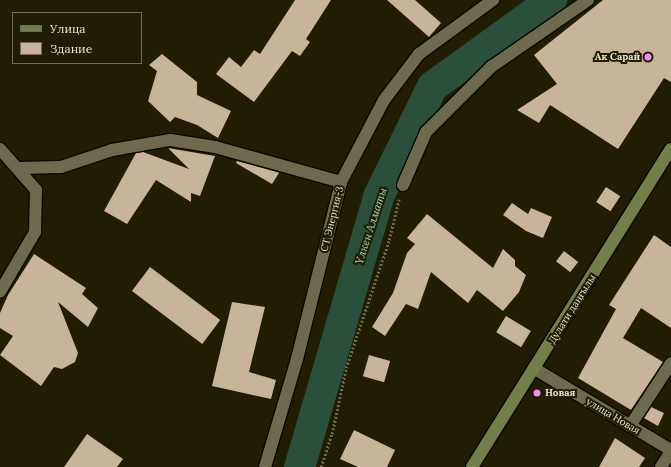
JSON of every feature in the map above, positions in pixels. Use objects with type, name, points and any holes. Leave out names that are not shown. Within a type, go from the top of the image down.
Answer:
[{"type":"main road","name":"Дулати даңғылы","points":[[472,467],[535,369],[671,149]]},
{"type":"street","name":"СТ Энергия-3","points":[[265,467],[297,359],[341,182],[384,100],[419,54],[493,0]]},
{"type":"street","points":[[403,185],[426,132],[491,67],[588,0]]},
{"type":"street","points":[[19,168],[60,167],[112,150],[170,140],[215,147],[341,182]]},
{"type":"street","points":[[0,149],[19,168],[36,190],[35,232],[0,292]]},
{"type":"street","points":[[630,426],[671,363]]},
{"type":"street","name":"улица Новая","points":[[535,369],[671,451]]},
{"type":"street","points":[[661,467],[671,451]]},
{"type":"path","points":[[321,467],[332,434],[346,368],[389,240],[403,185]]},
{"type":"building","points":[[295,0],[331,0],[306,39],[310,42],[300,56],[292,51],[254,102],[216,74],[229,57],[241,67],[254,50],[260,54]]},
{"type":"building","points":[[387,0],[415,0],[441,23],[429,37]]},
{"type":"building","points":[[603,0],[671,0],[671,82],[664,78],[618,149],[550,105],[539,123],[517,110],[557,84],[534,55]]},
{"type":"building","points":[[162,54],[197,82],[197,95],[231,111],[218,138],[197,125],[175,117],[170,122],[148,101],[157,71],[149,65]]},
{"type":"building","points":[[168,148],[215,156],[200,196],[191,193],[191,202],[156,180],[127,224],[104,211],[136,153],[143,152],[189,169]]},
{"type":"building","points":[[237,161],[279,173],[272,184],[236,163]]},
{"type":"building","points":[[606,187],[620,196],[610,211],[596,202]]},
{"type":"building","points":[[512,203],[528,214],[531,208],[552,217],[543,238],[526,231],[503,215]]},
{"type":"building","points":[[427,214],[493,268],[503,249],[515,260],[515,266],[526,275],[519,292],[503,311],[477,290],[468,303],[431,272],[418,309],[406,304],[385,336],[372,327],[393,293],[407,253],[415,244],[407,238]]},
{"type":"building","points":[[654,235],[671,247],[671,328],[641,308],[623,338],[663,362],[631,410],[578,378],[616,309],[609,305]]},
{"type":"building","points":[[564,251],[578,262],[570,272],[556,261]]},
{"type":"building","points":[[34,254],[86,288],[82,294],[98,308],[88,327],[58,302],[78,353],[75,362],[62,369],[54,367],[41,386],[0,355],[13,336],[0,328],[0,313],[8,295]]},
{"type":"building","points":[[150,267],[220,320],[202,344],[132,291]]},
{"type":"building","points":[[232,302],[265,307],[249,372],[276,380],[271,399],[212,386]]},
{"type":"building","points":[[506,316],[531,331],[521,347],[496,332]]},
{"type":"building","points":[[369,355],[390,361],[384,382],[363,376]]},
{"type":"building","points":[[651,407],[664,413],[658,426],[644,418]]},
{"type":"building","points":[[354,430],[395,450],[387,467],[358,467],[340,459]]},
{"type":"building","points":[[87,434],[123,459],[117,467],[64,467]]},
{"type":"building","points":[[615,438],[645,458],[639,467],[599,467]]},
{"type":"waterway","name":"Үлкен Алматы","points":[[299,467],[378,196],[432,86],[551,0]]},
{"type":"place","name":"Ак Сарай","points":[[648,57]]},
{"type":"place","name":"Новая","points":[[537,393]]}]
